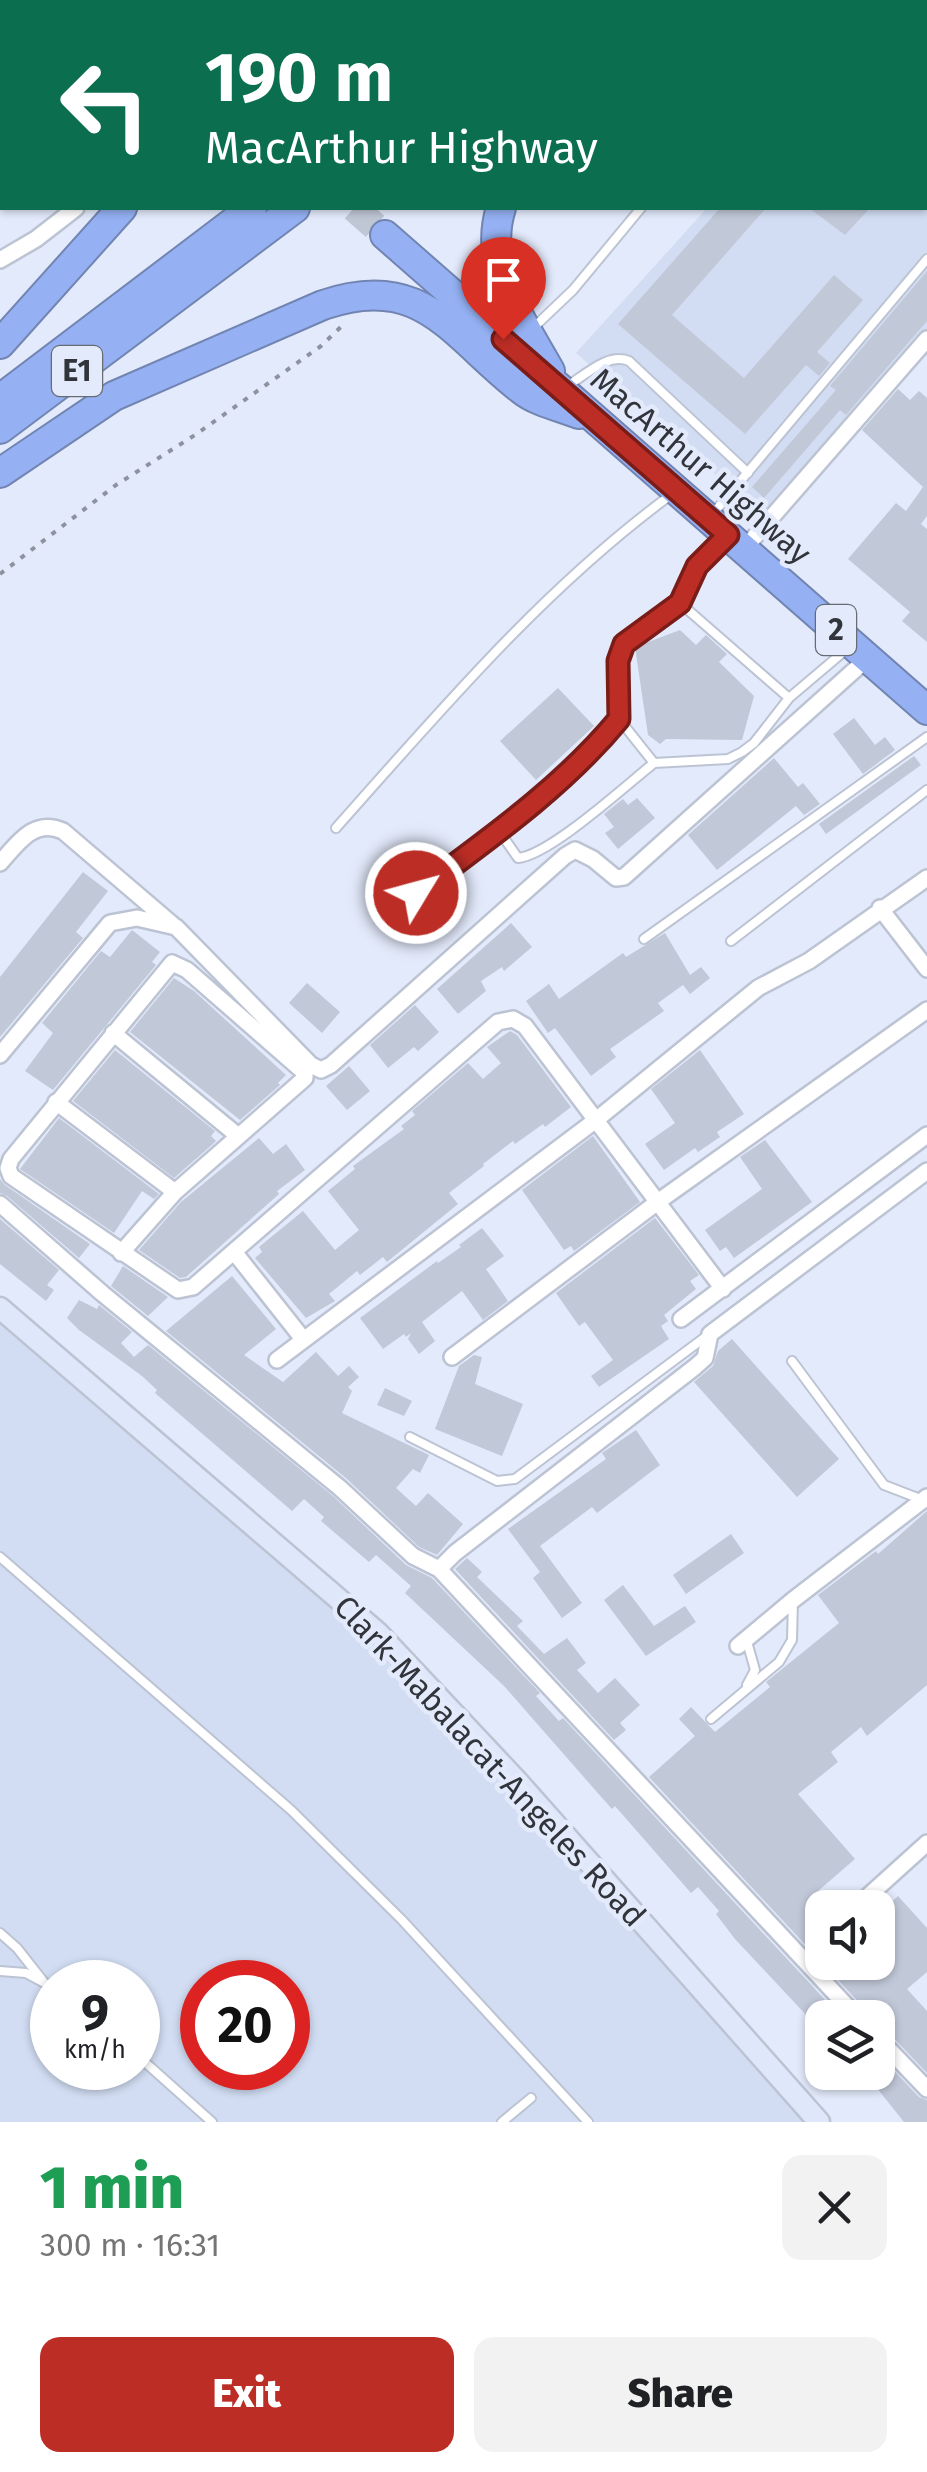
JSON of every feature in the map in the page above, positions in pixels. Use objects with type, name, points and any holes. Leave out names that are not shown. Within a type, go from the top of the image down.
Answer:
[{"type":"highway","points":[[0,344],[120,210]]},
{"type":"highway","name":"E1","points":[[0,399],[249,210]]},
{"type":"highway","name":"E1","points":[[0,429],[293,210]]},
{"type":"highway","points":[[501,210],[496,238],[498,260],[515,310],[561,390]]},
{"type":"highway","name":"MacArthur Highway","points":[[385,235],[927,710]]},
{"type":"highway","points":[[0,473],[80,416],[131,388],[323,305],[355,295],[390,295],[420,305],[526,393],[599,422]]},
{"type":"main road","name":"Clark-Mabalacat-Angeles Road","points":[[0,1308],[378,1633],[518,1781],[819,2122]]},
{"type":"street","points":[[0,260],[73,210]]},
{"type":"street","points":[[727,534],[927,339]]},
{"type":"street","points":[[0,864],[26,834],[44,826],[64,830],[176,927],[311,1065],[321,1070],[564,856],[575,850],[584,853],[616,878],[624,877],[860,651]]},
{"type":"street","points":[[277,1360],[596,1120],[758,988],[809,961],[927,878]]},
{"type":"street","points":[[880,908],[927,969]]},
{"type":"street","points":[[0,1055],[110,923],[137,918],[176,927]]},
{"type":"street","points":[[121,1253],[174,1192],[302,1083],[305,1073],[186,970],[172,963],[10,1158],[8,1168],[11,1176],[121,1253],[178,1290],[185,1290],[236,1253],[498,1022],[512,1019],[525,1026],[723,1289]]},
{"type":"street","points":[[452,1357],[658,1201],[927,1010]]},
{"type":"street","points":[[113,1034],[238,1135]]},
{"type":"street","points":[[56,1102],[174,1192]]},
{"type":"street","points":[[682,1319],[927,1135]]},
{"type":"street","points":[[439,1568],[695,1368],[705,1358],[710,1334],[927,1171]]},
{"type":"street","points":[[0,1204],[102,1294],[340,1488],[413,1556],[439,1568],[841,2000]]},
{"type":"street","points":[[236,1253],[303,1339]]},
{"type":"street","points":[[742,1642],[925,1499]]},
{"type":"street","points":[[875,1890],[927,1843]]},
{"type":"street","points":[[895,2056],[927,2089]]},
{"type":"lane","points":[[528,332],[573,290],[639,210]]},
{"type":"lane","points":[[654,764],[619,719],[618,661],[624,644],[680,603],[697,566],[727,534],[748,473],[927,259]]},
{"type":"lane","points":[[561,390],[610,359],[629,361],[748,473]]},
{"type":"lane","points":[[336,828],[486,662],[590,558],[677,491]]},
{"type":"lane","points":[[680,603],[789,698]]},
{"type":"lane","points":[[498,831],[518,858],[526,858],[559,838],[654,764],[728,760],[754,743],[789,698],[860,651]]},
{"type":"lane","points":[[416,893],[592,752],[619,719]]},
{"type":"lane","points":[[644,938],[927,738]]},
{"type":"lane","points":[[731,941],[927,790]]},
{"type":"lane","points":[[410,1437],[497,1481],[515,1478],[710,1334]]},
{"type":"lane","points":[[792,1361],[884,1484],[925,1499]]},
{"type":"lane","points":[[0,1557],[291,1810],[402,1920],[588,2122]]},
{"type":"lane","points":[[711,1719],[779,1662],[792,1640],[792,1600]]},
{"type":"lane","points":[[742,1642],[755,1670],[745,1689]]},
{"type":"lane","points":[[0,1934],[30,1964]]},
{"type":"lane","points":[[0,1971],[30,1975]]},
{"type":"lane","points":[[160,2076],[212,2122]]},
{"type":"lane","points":[[502,2122],[531,2098]]},
{"type":"path","points":[[0,574],[116,485],[212,424],[332,338],[345,323],[355,295]]},
{"type":"shaded area","points":[[705,210],[927,210],[927,333],[764,517],[576,353]]},
{"type":"shaded area","points":[[0,1323],[358,1630],[434,1703],[808,2122],[0,2122]]},
{"type":"building","points":[[718,210],[764,210],[672,315],[744,378],[834,275],[863,300],[817,352],[830,363],[819,376],[806,365],[745,434],[618,324]]},
{"type":"building","points":[[812,210],[868,210],[845,235]]},
{"type":"building","points":[[927,271],[927,321],[846,415],[840,410],[764,498],[752,487],[836,390],[830,386]]},
{"type":"building","points":[[898,389],[910,400],[919,391],[927,398],[927,516],[921,524],[927,529],[927,642],[902,621],[910,612],[848,559],[896,503],[906,511],[923,487],[862,430]]},
{"type":"building","points":[[680,630],[696,645],[706,635],[727,654],[719,662],[754,696],[742,740],[666,739],[660,744],[648,735],[635,647]]},
{"type":"building","points":[[558,688],[594,726],[536,780],[500,741]]},
{"type":"building","points":[[854,718],[875,745],[885,737],[895,750],[863,774],[833,734]]},
{"type":"building","points":[[914,756],[921,765],[826,834],[819,824]]},
{"type":"building","points":[[774,758],[798,787],[803,783],[820,804],[804,815],[796,806],[717,870],[688,835]]},
{"type":"building","points":[[637,798],[655,818],[618,849],[605,833],[614,827],[604,814],[623,799],[628,805]]},
{"type":"building","points":[[83,872],[108,891],[76,932],[83,938],[0,1037],[0,977]]},
{"type":"building","points":[[511,923],[532,947],[504,971],[502,967],[481,981],[486,991],[458,1014],[437,989]]},
{"type":"building","points":[[132,930],[160,952],[152,962],[156,965],[53,1090],[25,1071],[53,1033],[42,1023],[101,951],[110,957]]},
{"type":"building","points":[[665,933],[690,975],[701,967],[710,978],[690,994],[683,985],[658,1003],[664,1011],[610,1049],[616,1057],[591,1076],[555,1028],[548,1033],[526,1001],[549,984],[559,999],[623,953],[626,957]]},
{"type":"building","points":[[174,978],[194,991],[286,1075],[240,1120],[130,1032]]},
{"type":"building","points":[[307,983],[340,1012],[322,1033],[289,1003]]},
{"type":"building","points":[[415,1005],[439,1032],[418,1051],[414,1047],[388,1068],[370,1045]]},
{"type":"building","points":[[510,1031],[571,1107],[483,1164],[449,1193],[458,1204],[387,1262],[383,1257],[360,1275],[357,1271],[329,1294],[335,1301],[306,1318],[255,1258],[262,1252],[259,1247],[303,1211],[335,1250],[359,1230],[328,1191],[355,1169],[353,1166],[404,1129],[401,1126],[415,1115],[412,1111],[468,1063],[483,1079],[501,1063],[487,1047]]},
{"type":"building","points":[[115,1050],[215,1131],[211,1136],[216,1141],[174,1178],[73,1101]]},
{"type":"building","points":[[700,1050],[744,1114],[717,1132],[720,1137],[698,1152],[695,1148],[664,1170],[645,1144],[675,1123],[651,1089]]},
{"type":"building","points":[[349,1066],[370,1091],[347,1110],[326,1086]]},
{"type":"building","points":[[59,1118],[159,1194],[154,1199],[142,1191],[114,1233],[20,1169]]},
{"type":"building","points":[[593,1136],[640,1202],[574,1251],[571,1246],[564,1250],[522,1190]]},
{"type":"building","points":[[259,1138],[273,1154],[286,1144],[305,1170],[277,1191],[279,1194],[186,1277],[180,1278],[139,1250],[181,1202]]},
{"type":"building","points":[[765,1140],[812,1202],[734,1258],[726,1247],[720,1251],[705,1230],[762,1189],[740,1157]]},
{"type":"building","points":[[0,1179],[90,1244],[79,1258],[0,1193]]},
{"type":"building","points":[[655,1218],[699,1275],[690,1281],[696,1289],[664,1315],[668,1321],[661,1326],[669,1339],[599,1387],[591,1376],[613,1360],[585,1322],[579,1326],[556,1293]]},
{"type":"building","points":[[0,1219],[59,1270],[47,1285],[54,1290],[46,1301],[0,1264]]},
{"type":"building","points":[[482,1228],[504,1256],[486,1269],[508,1301],[483,1320],[462,1291],[422,1322],[435,1341],[419,1354],[408,1339],[411,1333],[383,1349],[360,1318]]},
{"type":"building","points":[[123,1266],[168,1297],[148,1316],[111,1286]]},
{"type":"building","points":[[232,1276],[276,1329],[244,1355],[283,1382],[316,1352],[338,1376],[349,1366],[359,1377],[348,1387],[352,1391],[342,1413],[429,1455],[420,1473],[413,1469],[396,1488],[416,1506],[428,1493],[463,1524],[437,1555],[419,1547],[347,1479],[166,1331]]},
{"type":"building","points":[[79,1300],[97,1309],[99,1305],[132,1332],[121,1343],[134,1357],[148,1345],[333,1496],[406,1565],[432,1578],[540,1693],[536,1696],[559,1721],[563,1718],[825,2000],[805,2000],[805,2014],[735,1939],[716,1914],[719,1911],[698,1887],[691,1893],[504,1686],[405,1593],[411,1586],[376,1555],[369,1562],[321,1521],[324,1517],[304,1499],[292,1511],[155,1393],[157,1390],[142,1376],[67,1318]]},
{"type":"building","points":[[732,1339],[839,1459],[797,1497],[694,1382],[713,1366],[718,1351]]},
{"type":"building","points":[[474,1355],[482,1357],[475,1384],[523,1404],[502,1456],[435,1429],[459,1366]]},
{"type":"building","points":[[385,1388],[412,1401],[404,1416],[377,1405]]},
{"type":"building","points":[[636,1430],[660,1465],[597,1513],[592,1507],[540,1546],[582,1603],[562,1618],[533,1578],[540,1572],[508,1529],[606,1459],[602,1453]]},
{"type":"building","points":[[927,1511],[927,1685],[867,1736],[861,1727],[831,1752],[838,1762],[798,1794],[855,1859],[819,1890],[805,1890],[805,1945],[649,1777],[695,1736],[679,1719],[691,1707],[715,1732],[770,1687],[766,1682],[839,1623],[818,1595],[876,1551],[878,1554]]},
{"type":"building","points":[[731,1534],[744,1553],[686,1594],[673,1575]]},
{"type":"building","points":[[467,1558],[482,1572],[477,1577],[523,1621],[517,1626],[544,1654],[567,1638],[586,1663],[577,1670],[598,1693],[615,1678],[640,1705],[620,1723],[626,1730],[614,1740],[455,1569]]},
{"type":"building","points":[[623,1585],[654,1626],[685,1606],[696,1622],[646,1656],[604,1600]]},
{"type":"building","points":[[898,1896],[927,1928],[927,1972],[907,1989],[927,2011],[927,2073],[895,2039],[895,2000],[857,2000],[838,1980],[895,1980]]},
{"type":"building","points":[[895,2072],[919,2097],[927,2100],[927,2122],[904,2122],[878,2090],[895,2090]]},
{"type":"tunnel","points":[[356,210],[385,235]]},
{"type":"route","points":[[416,893],[592,752],[619,719],[618,661],[624,644],[680,603],[697,566],[728,535],[503,339]]}]
